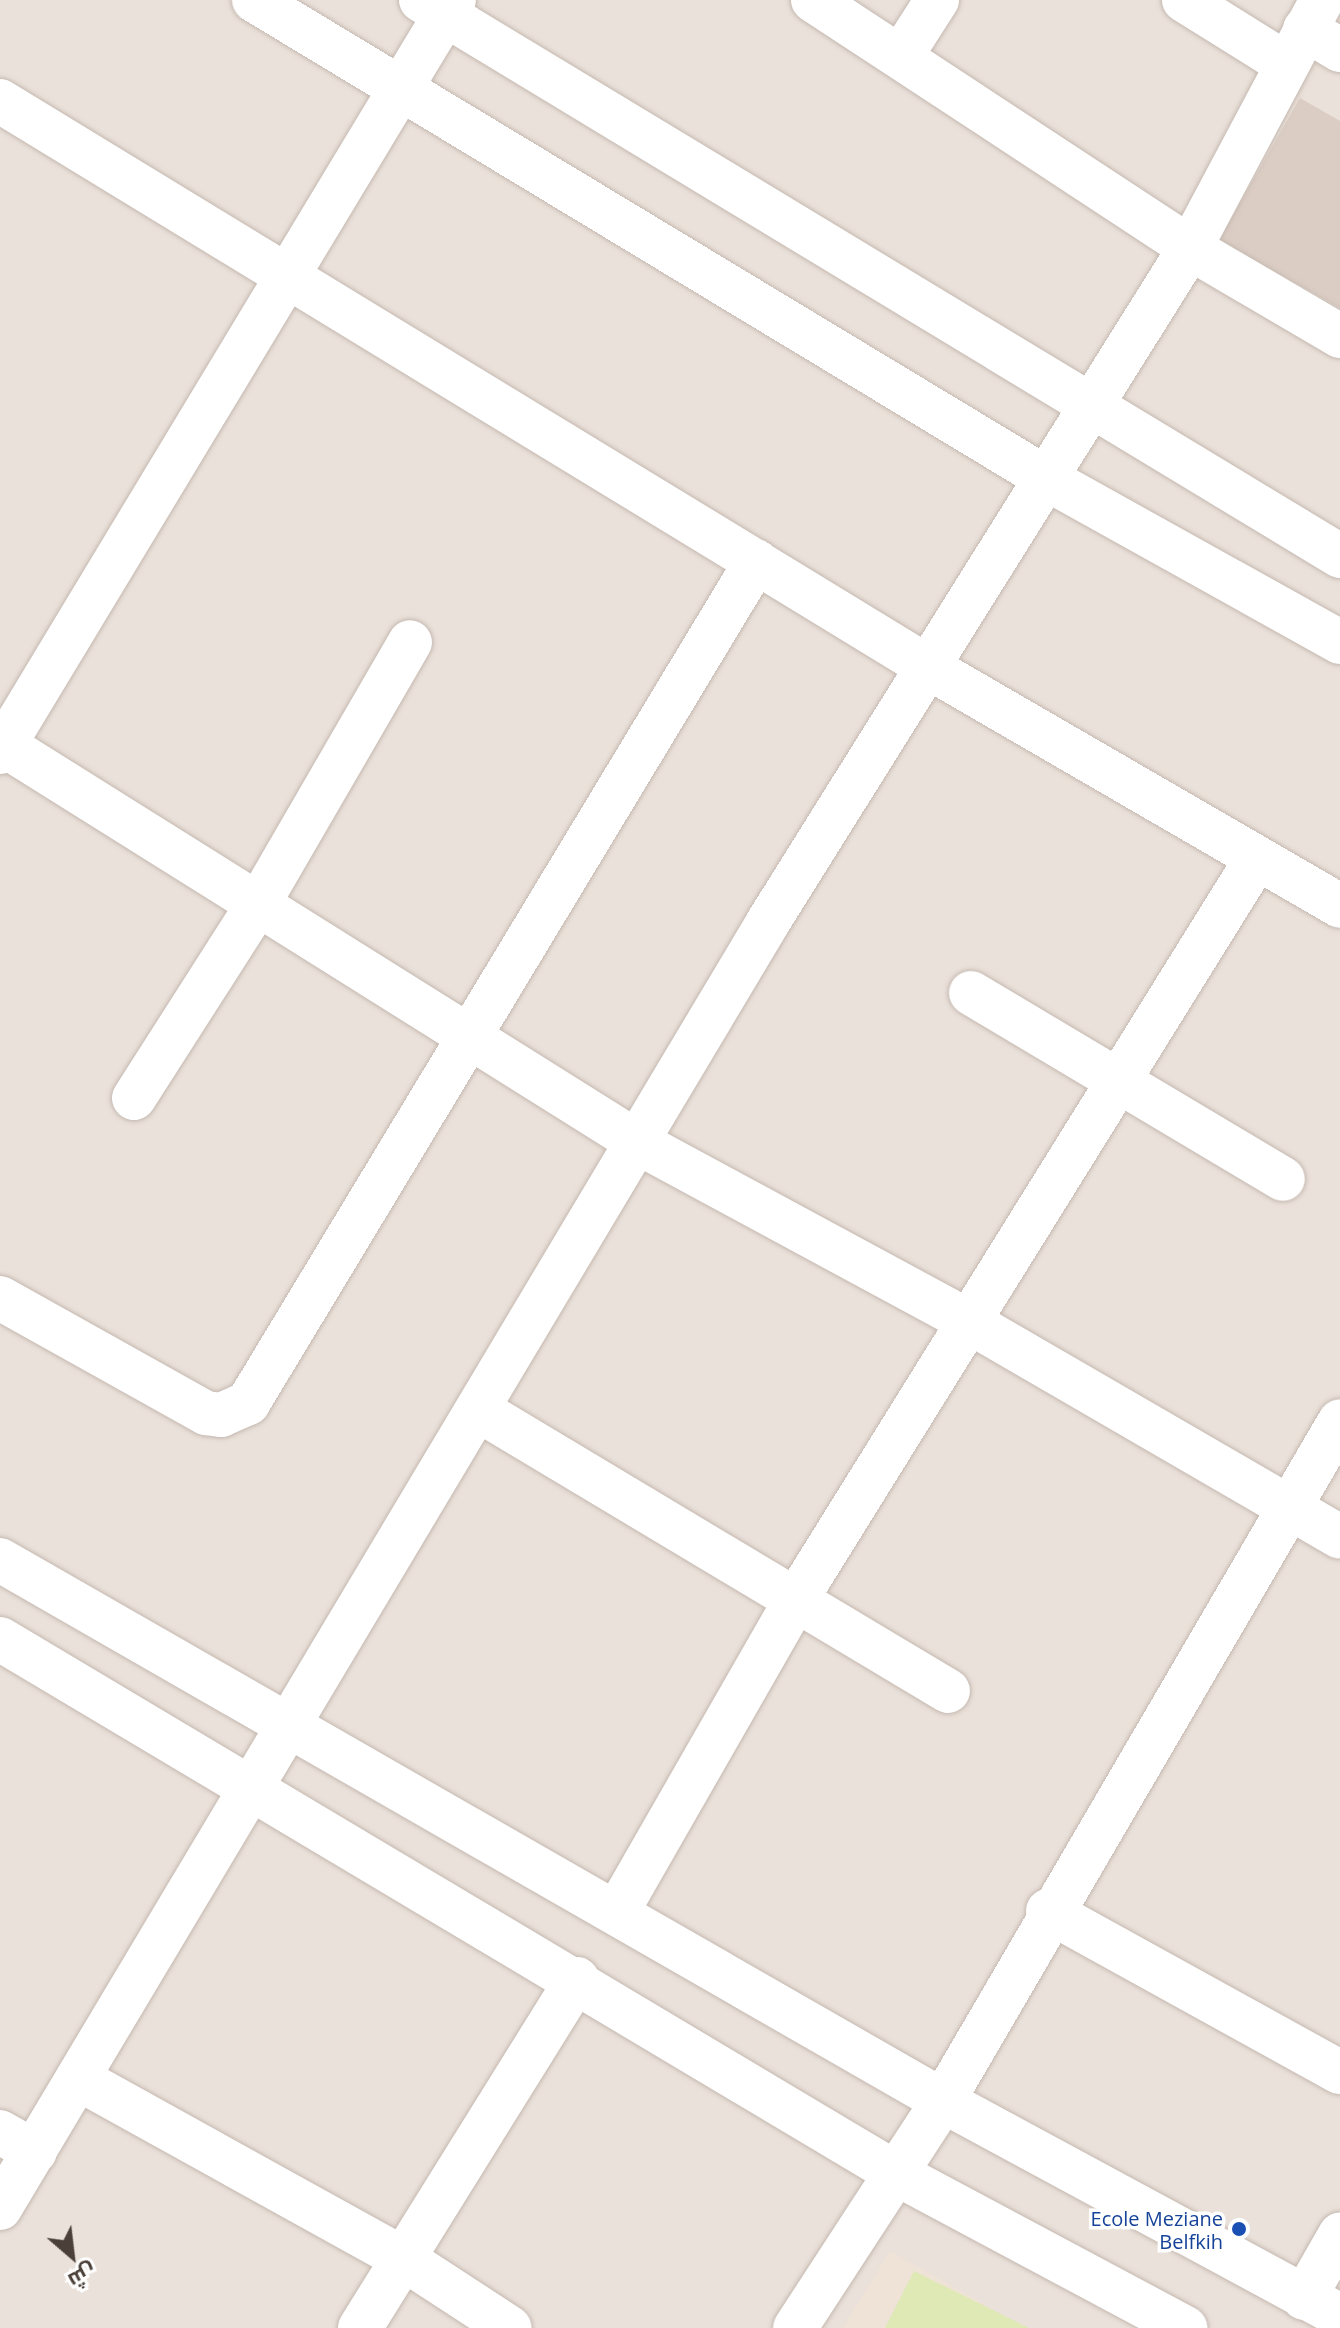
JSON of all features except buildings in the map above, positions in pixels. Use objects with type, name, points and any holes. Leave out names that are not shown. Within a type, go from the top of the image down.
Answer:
[{"type":"street","points":[[254,0],[1049,480],[1340,642]]},
{"type":"street","points":[[813,0],[903,53],[1190,248],[1340,336]]},
{"type":"street","points":[[903,53],[937,0]]},
{"type":"street","points":[[0,2208],[17,2142],[79,2079],[257,1787],[290,1724],[482,1412],[639,1143],[928,667],[1093,408],[1313,36],[1184,0]]},
{"type":"street","points":[[1340,556],[1093,408],[440,5],[403,90],[2,748],[260,901],[639,1143],[966,1320],[1340,1537]]},
{"type":"street","points":[[5,115],[292,272],[928,667],[1340,906]]},
{"type":"street","points":[[0,1298],[206,1413],[241,1409],[314,1302],[468,1036],[756,562]]},
{"type":"street","points":[[134,1098],[260,901],[410,642]]},
{"type":"street","points":[[617,1912],[797,1598],[966,1320],[1122,1082],[1257,858]]},
{"type":"street","points":[[971,993],[1283,1179]]},
{"type":"street","points":[[482,1412],[948,1691]]},
{"type":"street","points":[[795,2328],[943,2101],[1048,1911],[1340,1421]]},
{"type":"street","points":[[0,1560],[943,2101],[1322,2307],[1340,2235]]},
{"type":"street","points":[[0,1639],[257,1787],[897,2174],[1186,2328]]},
{"type":"street","points":[[1048,1911],[1340,2072]]},
{"type":"street","points":[[360,2328],[577,1979]]},
{"type":"street","points":[[79,2079],[404,2259],[510,2328]]},
{"type":"shaded area","points":[[0,0],[1340,0],[1340,2328],[0,2328]]},
{"type":"shaded area","points":[[890,2251],[1026,2328],[843,2328]]},
{"type":"green space","points":[[914,2271],[1029,2328],[885,2328]]},
{"type":"place","name":"Ecole Meziane Belfkih","points":[[1239,2229]]}]
